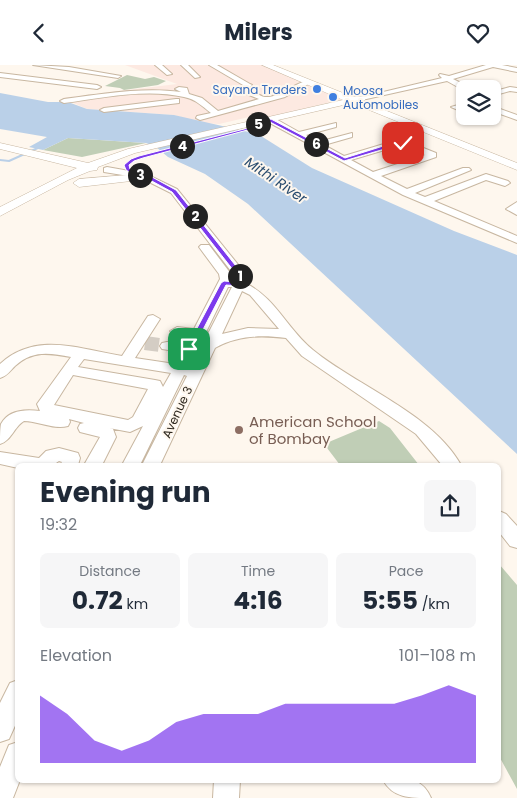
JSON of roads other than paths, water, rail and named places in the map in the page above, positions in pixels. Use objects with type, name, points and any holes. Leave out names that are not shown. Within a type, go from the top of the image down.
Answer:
[{"type":"main road","points":[[266,65],[357,99]]},
{"type":"main road","points":[[278,65],[473,146],[517,167]]},
{"type":"main road","points":[[4,217],[33,206],[91,173],[127,157],[357,99]]},
{"type":"main road","points":[[473,146],[517,161]]},
{"type":"main road","points":[[6,150],[60,163],[91,173],[131,177]]},
{"type":"main road","points":[[60,163],[127,157]]},
{"type":"main road","points":[[53,184],[91,173],[127,157]]},
{"type":"main road","points":[[127,157],[126,167],[131,177]]},
{"type":"main road","points":[[4,217],[67,173],[60,163]]},
{"type":"street","points":[[19,77],[41,65],[69,69]]},
{"type":"street","points":[[158,65],[169,74]]},
{"type":"street","points":[[184,65],[197,77]]},
{"type":"street","points":[[212,65],[248,85],[242,89],[264,99]]},
{"type":"street","points":[[457,65],[471,72]]},
{"type":"street","points":[[357,99],[449,78],[493,65],[517,69]]},
{"type":"street","points":[[59,82],[82,68],[107,70],[118,76]]},
{"type":"street","points":[[88,86],[107,70]]},
{"type":"street","points":[[435,73],[456,82]]},
{"type":"street","points":[[0,75],[97,87]]},
{"type":"street","points":[[200,118],[282,95],[309,82]]},
{"type":"street","points":[[173,86],[184,91],[186,95]]},
{"type":"street","points":[[501,92],[510,89],[517,90]]},
{"type":"street","points":[[64,101],[73,99],[85,107],[186,95],[197,99],[216,113]]},
{"type":"street","points":[[282,95],[293,101]]},
{"type":"street","points":[[501,102],[506,97],[517,97]]},
{"type":"street","points":[[104,109],[197,99]]},
{"type":"street","points":[[501,108],[517,108]]},
{"type":"street","points":[[501,110],[517,118]]},
{"type":"street","points":[[238,116],[256,111]]},
{"type":"street","points":[[271,121],[301,131],[344,159],[406,193],[517,240]]},
{"type":"street","points":[[301,131],[333,125]]},
{"type":"street","points":[[322,143],[349,135]]},
{"type":"street","points":[[344,159],[396,143],[403,143],[433,155],[373,175]]},
{"type":"street","points":[[406,193],[466,170]]},
{"type":"street","points":[[91,173],[131,177],[164,194],[170,199],[225,273],[231,284],[254,291],[307,353],[422,430],[450,463]]},
{"type":"street","points":[[425,201],[486,177],[505,183]]},
{"type":"street","points":[[517,205],[511,209],[517,212]]},
{"type":"street","points":[[500,233],[517,224]]},
{"type":"street","name":"Avenue 3","points":[[132,463],[146,420],[178,370],[197,334],[231,284]]},
{"type":"street","name":"Avenue 3","points":[[152,463],[208,346],[231,284]]},
{"type":"street","points":[[126,361],[141,343],[152,319]]},
{"type":"street","points":[[177,331],[197,334]]},
{"type":"street","points":[[208,346],[222,337],[238,333],[290,334]]},
{"type":"street","points":[[167,346],[189,349]]},
{"type":"street","points":[[0,373],[18,355],[30,349],[45,348],[196,372]]},
{"type":"street","points":[[69,370],[155,385],[156,388],[146,420],[130,426],[49,410],[45,407],[45,404],[80,354]]},
{"type":"street","points":[[0,438],[15,419],[29,415],[102,431],[107,433],[108,437],[94,463]]},
{"type":"street","points":[[44,463],[49,457],[55,454],[72,458],[70,463]]},
{"type":"street","points":[[0,458],[28,463]]},
{"type":"street","points":[[501,521],[517,540]]},
{"type":"street","points":[[6,722],[13,694]]},
{"type":"street","points":[[0,798],[15,761]]},
{"type":"street","points":[[226,798],[227,783]]},
{"type":"street","points":[[400,783],[418,798]]},
{"type":"water","name":"Mithi River","points":[[0,93],[48,102],[68,102],[87,109],[174,115],[253,133],[261,136],[312,168],[454,231],[517,255],[517,454],[248,204],[205,174],[168,157],[156,147],[146,143],[68,138],[43,150],[29,147],[47,137],[0,129]]},
{"type":"waterway","points":[[0,160],[9,161],[40,147]]},
{"type":"tunnel","points":[[145,343],[167,346]]},
{"type":"place","name":"Sayana Traders","points":[[317,89]]},
{"type":"place","name":"Moosa Automobiles","points":[[333,97]]},
{"type":"place","name":"American School of Bombay","points":[[239,430]]}]
